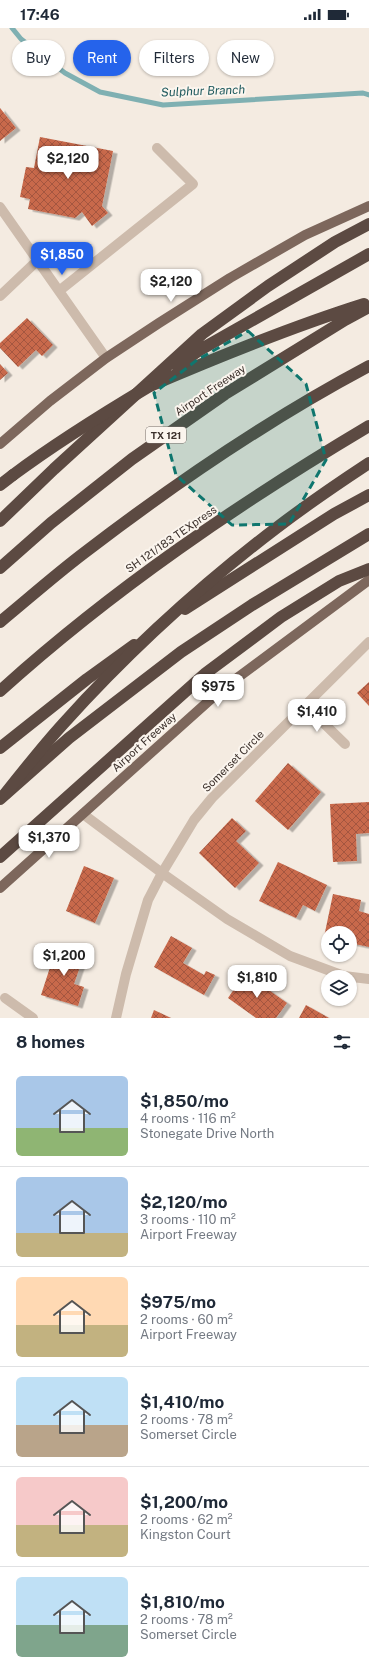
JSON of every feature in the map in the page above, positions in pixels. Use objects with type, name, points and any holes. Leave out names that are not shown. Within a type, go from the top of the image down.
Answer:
[{"type":"highway","points":[[0,522],[202,334],[268,286],[335,242],[369,224]]},
{"type":"highway","points":[[0,485],[91,421],[148,387],[198,351],[369,254]]},
{"type":"highway","points":[[148,387],[276,335],[369,302]]},
{"type":"highway","name":"Airport Freeway","points":[[0,568],[50,523],[132,459],[225,394],[345,320],[369,307]]},
{"type":"highway","points":[[0,622],[83,554],[154,501],[252,435],[369,366]]},
{"type":"highway","name":"SH 121/183 TEXpress","points":[[0,691],[109,600],[198,535],[293,471],[369,426]]},
{"type":"highway","points":[[3,796],[62,724],[183,605],[228,566],[275,529],[369,463]]},
{"type":"highway","points":[[0,748],[87,679],[201,598],[334,514],[369,495]]},
{"type":"highway","points":[[3,796],[69,738],[181,652],[252,605],[369,534]]},
{"type":"highway","points":[[0,857],[206,673],[246,642],[294,609],[339,581],[369,569]]},
{"type":"main road","points":[[0,444],[50,401],[106,358],[230,278],[305,235],[369,206]]},
{"type":"main road","name":"Airport Freeway","points":[[0,888],[221,690],[369,580]]},
{"type":"street","points":[[59,291],[193,184],[157,148]]},
{"type":"street","points":[[0,207],[106,358]]},
{"type":"street","points":[[0,296],[38,260]]},
{"type":"street","name":"Somerset Circle","points":[[116,1018],[126,974],[148,900],[162,873],[194,820],[203,809],[369,642]]},
{"type":"street","points":[[306,706],[345,744]]},
{"type":"street","points":[[83,814],[227,919],[290,956],[344,976],[369,979]]},
{"type":"street","points":[[5,998],[33,1018]]},
{"type":"highlighted area","points":[[248,331],[306,384],[326,460],[289,524],[232,525],[176,475],[154,393],[197,360]]},
{"type":"building","points":[[0,108],[16,128],[0,141]]},
{"type":"building","points":[[40,137],[113,151],[102,206],[108,213],[92,226],[82,212],[75,218],[28,209],[30,199],[20,197],[26,167],[34,168]]},
{"type":"building","points":[[27,318],[53,345],[42,356],[36,350],[18,367],[0,348],[0,343]]},
{"type":"building","points":[[0,364],[8,373],[0,380]]},
{"type":"building","points":[[369,682],[369,706],[357,693]]},
{"type":"building","points":[[288,763],[321,792],[288,830],[255,801]]},
{"type":"building","points":[[369,802],[369,833],[356,834],[357,861],[333,862],[330,804]]},
{"type":"building","points":[[232,818],[246,831],[236,841],[259,863],[235,888],[199,853]]},
{"type":"building","points":[[278,862],[327,885],[315,911],[303,905],[296,918],[259,901]]},
{"type":"building","points":[[84,866],[114,878],[95,923],[66,911]]},
{"type":"building","points":[[333,894],[361,900],[359,911],[369,914],[369,947],[357,944],[357,926],[326,926]]},
{"type":"building","points":[[171,936],[192,948],[183,963],[204,975],[206,971],[215,975],[204,995],[154,967]]},
{"type":"building","points":[[57,946],[84,955],[74,984],[84,987],[78,1006],[41,995]]},
{"type":"building","points":[[245,973],[287,1003],[276,1018],[256,1018],[228,998]]},
{"type":"building","points":[[306,1005],[329,1018],[299,1018]]},
{"type":"building","points":[[154,1010],[171,1018],[151,1018]]},
{"type":"waterway","name":"Sulphur Branch","points":[[12,28],[21,39],[65,73],[100,92],[163,105],[363,93],[369,95]]}]
